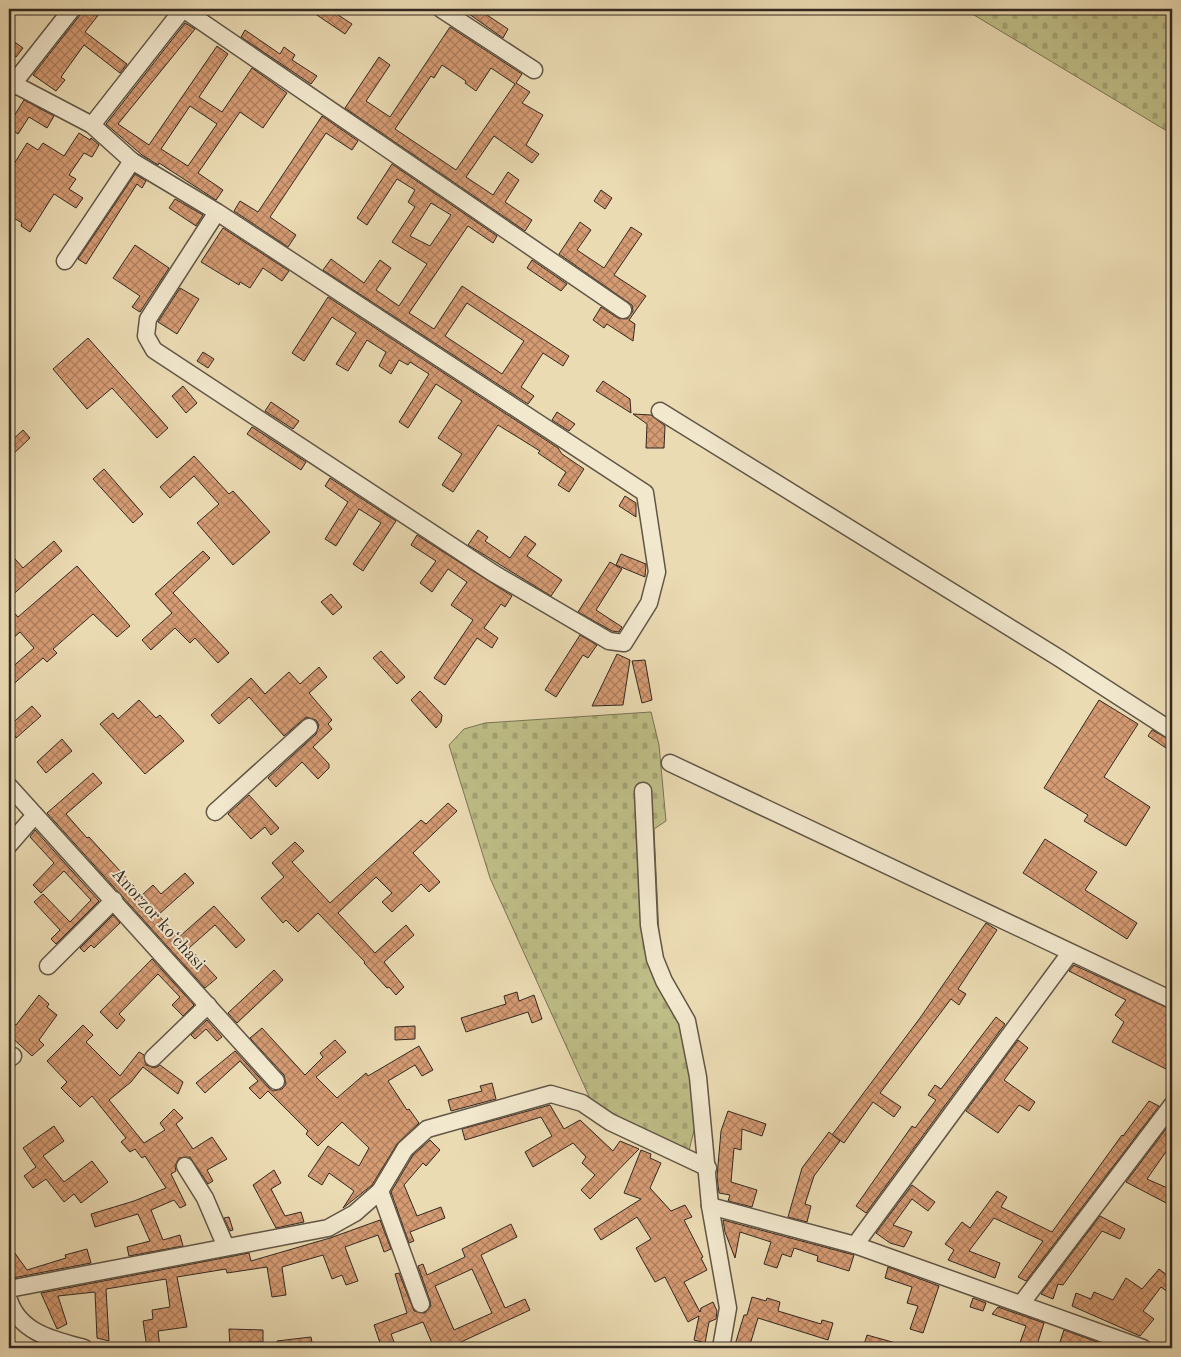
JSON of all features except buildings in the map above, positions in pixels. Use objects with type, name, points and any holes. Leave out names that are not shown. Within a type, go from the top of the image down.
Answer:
[{"type":"street","points":[[72,9],[11,86],[92,125],[132,161],[217,212],[645,493],[657,572],[649,603],[624,643],[609,641],[493,573],[154,350],[146,336],[148,319],[217,212]]},
{"type":"street","points":[[92,125],[183,9],[623,310]]},
{"type":"street","points":[[441,9],[534,70]]},
{"type":"street","points":[[65,261],[132,161]]},
{"type":"street","points":[[660,411],[1059,658],[1172,731]]},
{"type":"street","points":[[215,812],[309,727]]},
{"type":"street","points":[[670,763],[1172,1000]]},
{"type":"street","name":"Anorzor koʻchasi","points":[[9,786],[276,1081]]},
{"type":"street","points":[[643,791],[649,925],[658,967],[687,1021],[698,1076],[708,1168],[710,1206],[728,1308],[721,1348]]},
{"type":"street","points":[[9,844],[35,815]]},
{"type":"street","points":[[48,966],[114,900]]},
{"type":"street","points":[[855,1244],[1070,953]]},
{"type":"street","points":[[153,1058],[208,1005]]},
{"type":"street","points":[[9,1289],[328,1228],[355,1213],[380,1190],[405,1150],[427,1129],[551,1094],[582,1103],[610,1122],[708,1168]]},
{"type":"street","points":[[1021,1304],[1172,1105]]},
{"type":"street","points":[[185,1166],[205,1198],[226,1248]]},
{"type":"street","points":[[380,1190],[421,1304]]},
{"type":"street","points":[[710,1206],[855,1244],[1142,1348]]},
{"type":"street","points":[[9,1300],[13,1312],[22,1323],[45,1337],[84,1348]]},
{"type":"green space","points":[[964,9],[1172,9],[1172,134]]},
{"type":"green space","points":[[651,712],[659,745],[666,821],[654,829],[660,955],[685,1005],[696,1123],[687,1158],[598,1116],[490,878],[449,745],[464,729],[485,723]]}]
